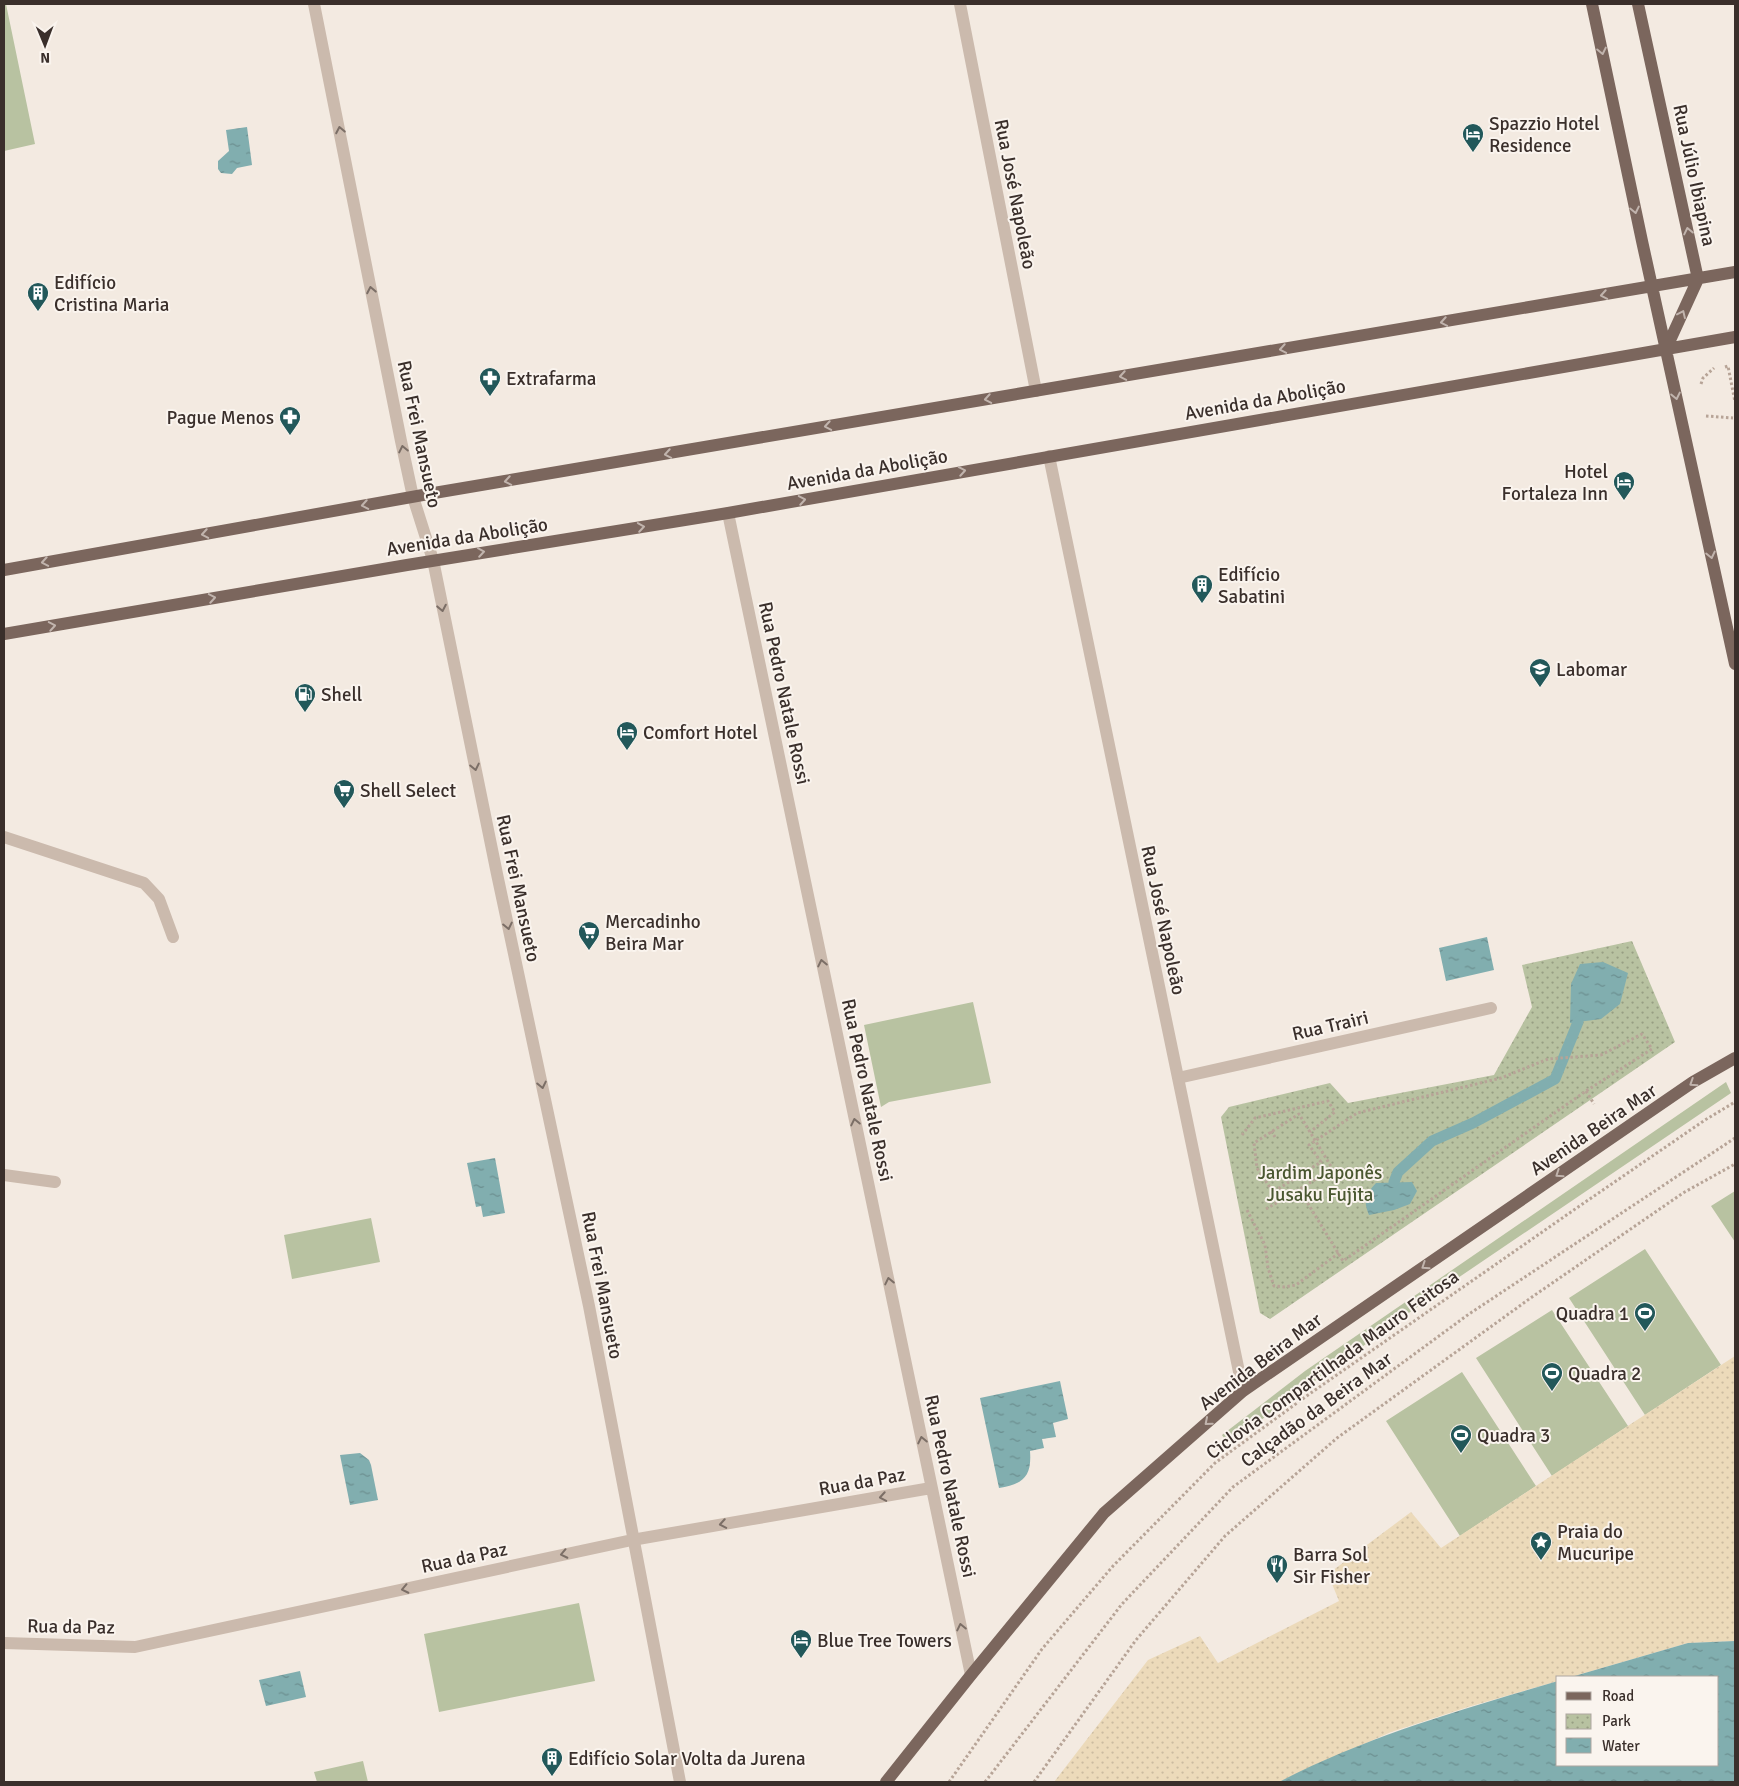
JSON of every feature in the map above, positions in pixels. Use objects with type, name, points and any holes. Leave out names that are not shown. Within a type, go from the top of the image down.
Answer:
[{"type":"main road","points":[[1592,4],[1735,664]]},
{"type":"main road","name":"Rua Júlio Ibiapina","points":[[1638,4],[1698,278]]},
{"type":"main road","points":[[4,570],[413,497],[1735,272]]},
{"type":"main road","points":[[1666,349],[1698,278]]},
{"type":"main road","name":"Avenida da Abolição","points":[[4,634],[433,560],[728,513],[1735,337]]},
{"type":"main road","name":"Avenida Beira Mar","points":[[886,1782],[1104,1513],[1243,1391],[1694,1082],[1735,1058]]},
{"type":"street","name":"Rua Frei Mansueto","points":[[314,4],[413,497],[433,560],[499,883],[589,1306],[632,1540],[680,1782]]},
{"type":"street","name":"Rua José Napoleão","points":[[960,4],[1036,391]]},
{"type":"street","name":"Rua José Napoleão","points":[[1049,456],[1243,1391]]},
{"type":"street","name":"Rua Pedro Natale Rossi","points":[[728,513],[971,1675]]},
{"type":"street","points":[[4,837],[144,883],[159,899],[173,937]]},
{"type":"street","name":"Rua Trairi","points":[[1178,1078],[1491,1008]]},
{"type":"street","points":[[4,1175],[54,1182]]},
{"type":"street","name":"Rua da Paz","points":[[4,1644],[135,1647],[632,1540],[932,1488]]},
{"type":"path","points":[[1700,388],[1703,378],[1714,368],[1728,366],[1735,402]]},
{"type":"path","points":[[1702,408],[1706,416],[1733,418]]},
{"type":"path","points":[[1266,1209],[1332,1168],[1315,1141],[1299,1114],[1254,1143],[1257,1168],[1273,1192],[1321,1162],[1309,1145],[1315,1141],[1357,1113],[1501,1078],[1548,1059],[1600,1054],[1642,1034],[1652,1049],[1586,1091],[1343,1261],[1299,1189]]},
{"type":"path","points":[[1586,1091],[1594,1104]]},
{"type":"path","points":[[1242,1135],[1255,1118],[1328,1101],[1335,1112],[1310,1132]]},
{"type":"path","name":"Ciclovia Compartilhada Mauro Feitosa","points":[[949,1782],[1042,1649],[1113,1566],[1215,1462],[1308,1394],[1588,1200],[1705,1120],[1735,1102]]},
{"type":"path","points":[[1271,1131],[1275,1137]]},
{"type":"path","name":"Calçadão da Beira Mar","points":[[985,1782],[1122,1604],[1233,1487],[1469,1314],[1735,1138]]},
{"type":"path","points":[[1034,1782],[1136,1640],[1225,1536],[1240,1522],[1337,1438],[1532,1297],[1683,1193],[1735,1164]]},
{"type":"path","points":[[1247,1210],[1265,1245],[1268,1268],[1274,1286],[1296,1285],[1339,1253]]},
{"type":"green space","points":[[4,4],[6,4],[35,144],[4,151]]},
{"type":"green space","name":"Jardim Japonês Jusaku Fujita","points":[[1632,941],[1675,1042],[1270,1319],[1260,1313],[1221,1117],[1229,1107],[1330,1083],[1348,1103],[1494,1075],[1532,1007],[1522,965]]},
{"type":"green space","points":[[973,1002],[991,1083],[889,1102],[881,1107],[864,1025]]},
{"type":"green space","points":[[1726,1082],[1731,1093],[1446,1286],[1228,1444],[1222,1435],[1305,1371]]},
{"type":"green space","points":[[1735,1191],[1735,1242],[1711,1206]]},
{"type":"green space","points":[[371,1218],[380,1262],[292,1279],[284,1235]]},
{"type":"green space","name":"Quadra 1","points":[[1645,1249],[1721,1365],[1645,1415],[1569,1298]]},
{"type":"green space","name":"Quadra 2","points":[[1552,1310],[1628,1426],[1552,1476],[1476,1358]]},
{"type":"green space","name":"Quadra 3","points":[[1462,1372],[1536,1486],[1460,1536],[1386,1421]]},
{"type":"green space","points":[[579,1603],[595,1681],[439,1712],[424,1634]]},
{"type":"green space","points":[[363,1761],[368,1782],[317,1782],[314,1772]]},
{"type":"sand","name":"Praia do Mucuripe","points":[[1735,1356],[1735,1641],[1688,1643],[1574,1676],[1556,1676],[1556,1682],[1391,1732],[1279,1782],[1054,1782],[1148,1660],[1200,1636],[1218,1663],[1339,1601],[1328,1574],[1411,1512],[1441,1548]]},
{"type":"water","points":[[247,127],[252,165],[237,168],[232,174],[221,173],[218,169],[218,161],[229,151],[226,130]]},
{"type":"water","points":[[1487,937],[1494,970],[1446,981],[1439,948]]},
{"type":"water","points":[[1603,962],[1628,973],[1620,1004],[1601,1019],[1570,1023],[1571,984],[1580,964]]},
{"type":"water","points":[[495,1158],[505,1213],[483,1217],[481,1206],[476,1207],[467,1163]]},
{"type":"water","points":[[1412,1182],[1417,1191],[1410,1204],[1394,1210],[1369,1215],[1366,1198],[1376,1183]]},
{"type":"water","points":[[1060,1381],[1068,1419],[1053,1423],[1056,1437],[1042,1439],[1044,1448],[1030,1451],[1029,1467],[1024,1478],[1014,1484],[999,1488],[980,1398]]},
{"type":"water","points":[[360,1453],[369,1460],[371,1465],[378,1500],[350,1505],[340,1455]]},
{"type":"water","points":[[1735,1641],[1735,1782],[1279,1782],[1381,1737],[1451,1713],[1556,1682],[1556,1766],[1719,1766],[1719,1676],[1574,1676],[1688,1643]]},
{"type":"water","points":[[300,1671],[306,1697],[266,1706],[259,1680]]},
{"type":"waterway","points":[[1394,1182],[1398,1172],[1432,1141],[1473,1123],[1555,1079],[1578,1022]]},
{"type":"place","name":"Spazzio Hotel Residence","points":[[1473,153]]},
{"type":"place","name":"Edifício Cristina Maria","points":[[38,312]]},
{"type":"place","name":"Extrafarma","points":[[490,397]]},
{"type":"place","name":"Pague Menos","points":[[290,436]]},
{"type":"place","name":"Hotel Fortaleza Inn","points":[[1624,501]]},
{"type":"place","name":"Edifício Sabatini","points":[[1202,604]]},
{"type":"place","name":"Labomar","points":[[1540,688]]},
{"type":"place","name":"Shell","points":[[305,713]]},
{"type":"place","name":"Comfort Hotel","points":[[627,751]]},
{"type":"place","name":"Shell Select","points":[[344,809]]},
{"type":"place","name":"Mercadinho Beira Mar","points":[[589,951]]},
{"type":"place","name":"Quadra 1","points":[[1645,1332]]},
{"type":"place","name":"Quadra 2","points":[[1552,1392]]},
{"type":"place","name":"Quadra 3","points":[[1461,1454]]},
{"type":"place","name":"Praia do Mucuripe","points":[[1541,1561]]},
{"type":"place","name":"Barra Sol Sir Fisher","points":[[1277,1584]]},
{"type":"place","name":"Blue Tree Towers","points":[[801,1659]]},
{"type":"place","name":"Edifício Solar Volta da Jurena","points":[[552,1777]]}]
